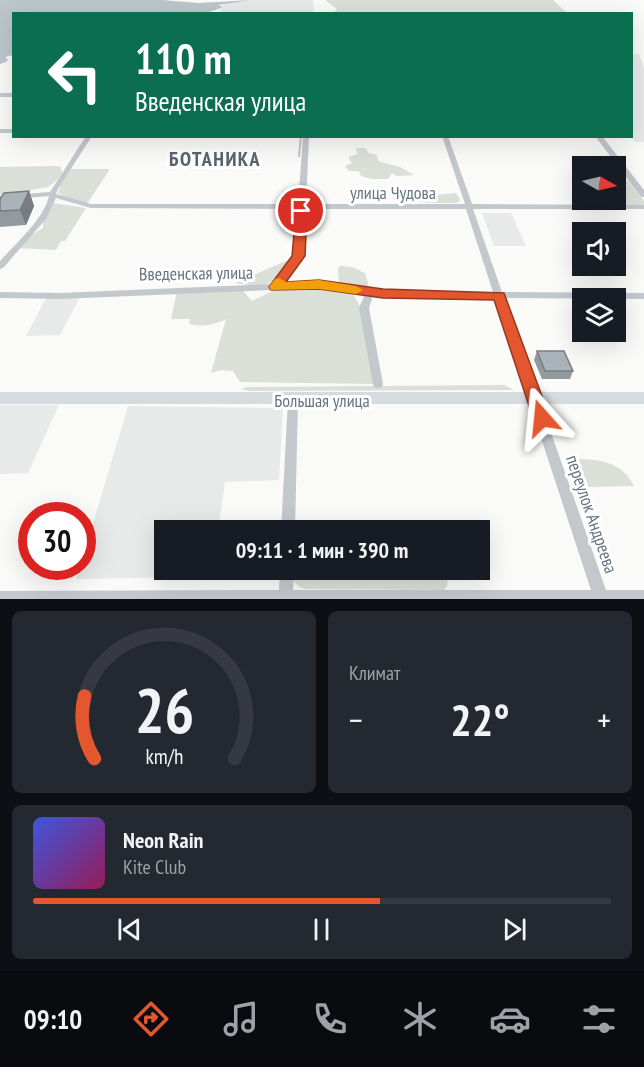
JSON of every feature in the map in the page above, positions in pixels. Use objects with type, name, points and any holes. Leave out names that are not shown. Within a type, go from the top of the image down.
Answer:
[{"type":"main road","name":"Большая улица","points":[[0,398],[293,400],[644,398]]},
{"type":"street","points":[[0,266],[43,217],[52,194],[68,165],[88,138]]},
{"type":"street","points":[[276,287],[298,256],[306,138]]},
{"type":"street","name":"переулок Андреева","points":[[446,138],[600,597]]},
{"type":"street","points":[[600,138],[644,195]]},
{"type":"street","name":"улица Чудова","points":[[0,198],[40,193],[52,194],[91,206],[644,207]]},
{"type":"street","name":"Введенская улица","points":[[0,295],[59,296],[319,285],[370,292],[499,296],[644,296]]},
{"type":"street","points":[[370,292],[364,308],[378,384]]},
{"type":"street","points":[[288,520],[293,400]]},
{"type":"street","points":[[286,580],[286,598]]},
{"type":"street","points":[[0,598],[644,597]]},
{"type":"shaded area","points":[[0,0],[162,0],[198,3],[252,0],[218,5],[222,6],[221,8],[209,12],[12,12],[12,55],[5,57],[8,60],[0,64]]},
{"type":"shaded area","points":[[313,0],[314,12],[220,12],[225,2]]},
{"type":"shaded area","points":[[325,0],[553,0],[566,12],[334,12],[337,9]]},
{"type":"shaded area","points":[[639,54],[644,68],[644,142],[635,142],[631,138],[633,138],[633,55]]},
{"type":"shaded area","points":[[356,148],[365,148],[369,153],[377,155],[378,161],[400,167],[414,175],[397,176],[392,173],[388,179],[372,179],[361,176],[359,171],[349,171],[345,166],[352,163],[348,157],[357,154]]},
{"type":"shaded area","points":[[0,167],[61,167],[62,173],[48,187],[0,195]]},
{"type":"shaded area","points":[[71,169],[110,169],[87,204],[58,193],[61,183]]},
{"type":"shaded area","points":[[626,181],[644,201],[644,205],[626,205]]},
{"type":"shaded area","points":[[420,193],[437,195],[456,193],[460,199],[459,202],[448,203],[407,200],[412,195]]},
{"type":"shaded area","points":[[53,203],[86,208],[65,241],[61,241],[56,250],[16,248],[29,236],[43,228],[43,219]]},
{"type":"shaded area","points":[[482,213],[511,213],[526,246],[494,246]]},
{"type":"shaded area","points":[[293,258],[270,283],[256,285],[235,283]]},
{"type":"shaded area","points":[[352,267],[365,273],[367,289],[339,284],[338,268]]},
{"type":"shaded area","points":[[328,288],[353,294],[361,308],[375,384],[240,382],[233,371],[221,370],[211,373],[226,319],[213,324],[198,325],[189,324],[190,319],[171,319],[177,292],[243,291],[252,301],[277,289]]},
{"type":"shaded area","points":[[80,297],[60,335],[26,336],[46,298]]},
{"type":"shaded area","points":[[504,385],[514,390],[249,391],[241,389],[246,387]]},
{"type":"shaded area","points":[[0,405],[59,405],[28,473],[0,474]]},
{"type":"shaded area","points":[[128,406],[283,408],[279,480],[225,482],[220,520],[154,520],[154,578],[96,579],[96,513]]},
{"type":"shaded area","points":[[576,459],[602,461],[617,467],[634,486],[587,487]]},
{"type":"shaded area","points":[[448,580],[444,590],[306,589],[293,581]]},
{"type":"building","points":[[29,191],[20,210],[0,211],[0,199],[4,193]]},
{"type":"building","points":[[537,351],[564,351],[573,371],[545,371]]},
{"type":"waterway","points":[[299,156],[301,138]]},
{"type":"slow traffic","points":[[279,282],[276,287],[319,285],[356,290]]},
{"type":"district","name":"БОТАНИКА","points":[[215,159]]},
{"type":"route","points":[[301,211],[298,256],[276,287],[319,285],[383,294],[499,296],[542,418]]}]
